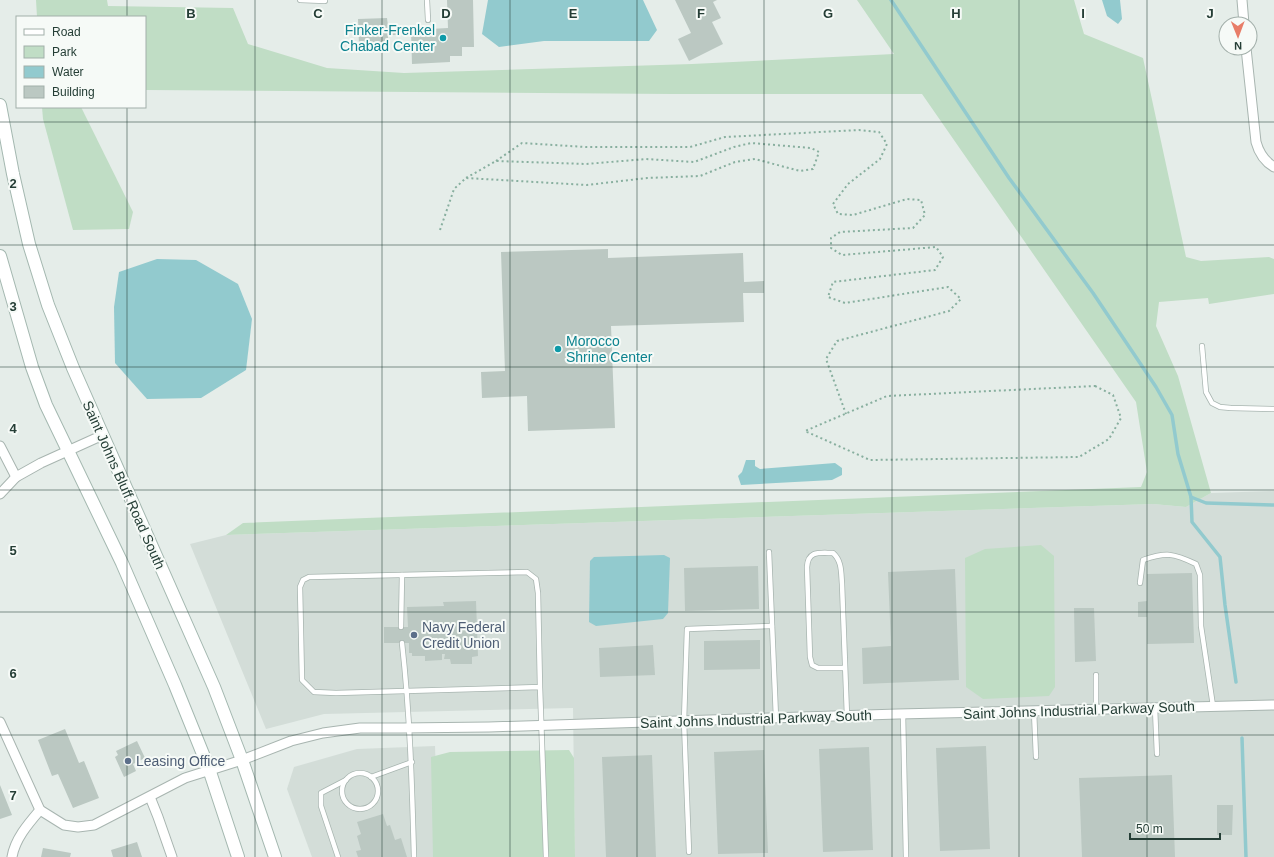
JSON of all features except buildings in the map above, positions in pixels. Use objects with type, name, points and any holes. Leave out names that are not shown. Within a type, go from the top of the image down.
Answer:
[{"type":"main road","name":"Saint Johns Bluff Road South","points":[[0,105],[13,174],[29,244],[48,305],[72,368],[214,687],[242,760],[275,857]]},
{"type":"main road","points":[[0,256],[32,367],[46,405],[122,563],[175,685],[209,769],[238,857]]},
{"type":"street","points":[[1242,0],[1243,16]]},
{"type":"street","points":[[1247,56],[1256,142],[1259,152],[1272,166]]},
{"type":"street","points":[[0,494],[16,477],[41,463],[103,435]]},
{"type":"street","points":[[0,446],[16,477]]},
{"type":"street","name":"Saint Johns Industrial Parkway South","points":[[40,810],[64,825],[78,827],[94,825],[185,778],[209,769],[242,760],[291,741],[323,733],[360,728],[541,725],[1274,705]]},
{"type":"street","points":[[0,722],[40,810],[17,840],[12,857]]},
{"type":"street","points":[[150,797],[172,857]]},
{"type":"lane","points":[[300,0],[325,1]]},
{"type":"lane","points":[[427,0],[428,20]]},
{"type":"lane","points":[[1202,346],[1206,392],[1212,403],[1220,407],[1230,408],[1274,409]]},
{"type":"lane","points":[[769,552],[776,718]]},
{"type":"lane","points":[[845,668],[818,668],[812,664],[810,657],[807,567],[807,560],[811,555],[833,553],[837,556],[841,564],[847,716]]},
{"type":"lane","points":[[1140,583],[1142,560],[1159,554],[1179,556],[1196,564],[1200,575],[1201,626],[1213,706]]},
{"type":"lane","points":[[540,687],[331,693],[314,692],[302,680],[300,587],[303,580],[309,577],[365,577],[527,572],[536,579],[538,593],[546,857]]},
{"type":"lane","points":[[401,627],[402,575]]},
{"type":"lane","points":[[689,852],[684,721],[687,629],[772,626]]},
{"type":"lane","points":[[402,643],[412,762],[414,857]]},
{"type":"lane","points":[[1096,675],[1096,709]]},
{"type":"lane","points":[[1156,708],[1157,754]]},
{"type":"lane","points":[[1034,711],[1036,757]]},
{"type":"lane","points":[[903,714],[906,857]]},
{"type":"lane","points":[[371,777],[412,762]]},
{"type":"lane","points":[[338,857],[321,806],[321,793],[355,774],[361,773],[366,774],[376,781],[378,792],[377,798],[368,807],[362,809],[356,808],[346,802],[342,792],[346,780]]},
{"type":"path","points":[[440,230],[454,189],[466,178],[522,144],[586,147],[690,147],[725,136],[860,130],[879,132],[887,144],[880,159],[848,184],[833,204],[838,214],[853,215],[907,198],[921,200],[925,215],[913,228],[840,232],[831,238],[831,248],[842,256],[936,247],[943,257],[935,270],[833,282],[828,297],[845,303],[948,287],[961,299],[949,311],[837,341],[826,359],[846,414]]},
{"type":"path","points":[[466,178],[587,185],[647,178],[700,176],[735,162],[755,158],[800,171],[813,169],[819,152],[811,148],[751,143],[734,146],[694,162],[646,159],[586,164],[496,161]]},
{"type":"path","points":[[1095,386],[1113,395],[1121,418],[1109,439],[1079,457],[870,460],[805,431],[846,414],[887,396],[1095,386]]},
{"type":"shaded area","points":[[1274,491],[1274,857],[575,857],[573,708],[324,714],[266,729],[190,544],[226,535],[1153,504],[1186,507],[1211,493]]},
{"type":"shaded area","points":[[435,746],[439,857],[312,857],[287,789],[294,767],[357,749]]},
{"type":"green space","points":[[36,0],[107,0],[108,6],[233,8],[248,44],[327,68],[404,73],[692,64],[894,54],[857,0],[1074,0],[1084,34],[1143,58],[1186,257],[1201,261],[1269,257],[1274,259],[1274,294],[1209,304],[1208,298],[1159,302],[1156,326],[1178,376],[1211,493],[1186,507],[1153,504],[226,535],[243,523],[1141,487],[1147,472],[1136,402],[922,94],[671,94],[146,90],[146,16],[37,16]]},
{"type":"green space","points":[[42,108],[81,108],[133,212],[129,229],[73,230],[43,119]]},
{"type":"green space","points":[[1041,545],[1054,556],[1055,687],[1049,696],[983,699],[966,687],[965,558],[985,549]]},
{"type":"green space","points":[[569,750],[574,758],[575,857],[433,857],[431,757],[450,752]]},
{"type":"water","points":[[488,0],[643,0],[657,30],[649,41],[544,41],[499,47],[482,34]]},
{"type":"water","points":[[1102,0],[1120,0],[1122,19],[1118,24],[1107,16]]},
{"type":"water","points":[[157,259],[196,260],[238,284],[252,319],[246,370],[201,398],[147,399],[115,363],[114,307],[119,272]]},
{"type":"water","points":[[746,460],[755,460],[755,466],[760,469],[835,463],[842,468],[842,475],[832,480],[741,485],[738,476],[742,472]]},
{"type":"water","points":[[664,555],[670,558],[668,613],[663,619],[596,626],[589,622],[590,561],[594,557]]},
{"type":"waterway","points":[[891,0],[1009,178],[1093,293],[1156,387],[1172,415],[1178,454],[1191,497],[1206,503],[1274,505]]},
{"type":"waterway","points":[[1191,497],[1192,522],[1220,557],[1236,682]]},
{"type":"waterway","points":[[1242,738],[1246,857]]},
{"type":"place","name":"Finker-Frenkel Chabad Center","points":[[443,38]]},
{"type":"place","name":"Morocco Shrine Center","points":[[558,349]]},
{"type":"place","name":"Navy Federal Credit Union","points":[[414,635]]},
{"type":"place","name":"Leasing Office","points":[[128,761]]}]
